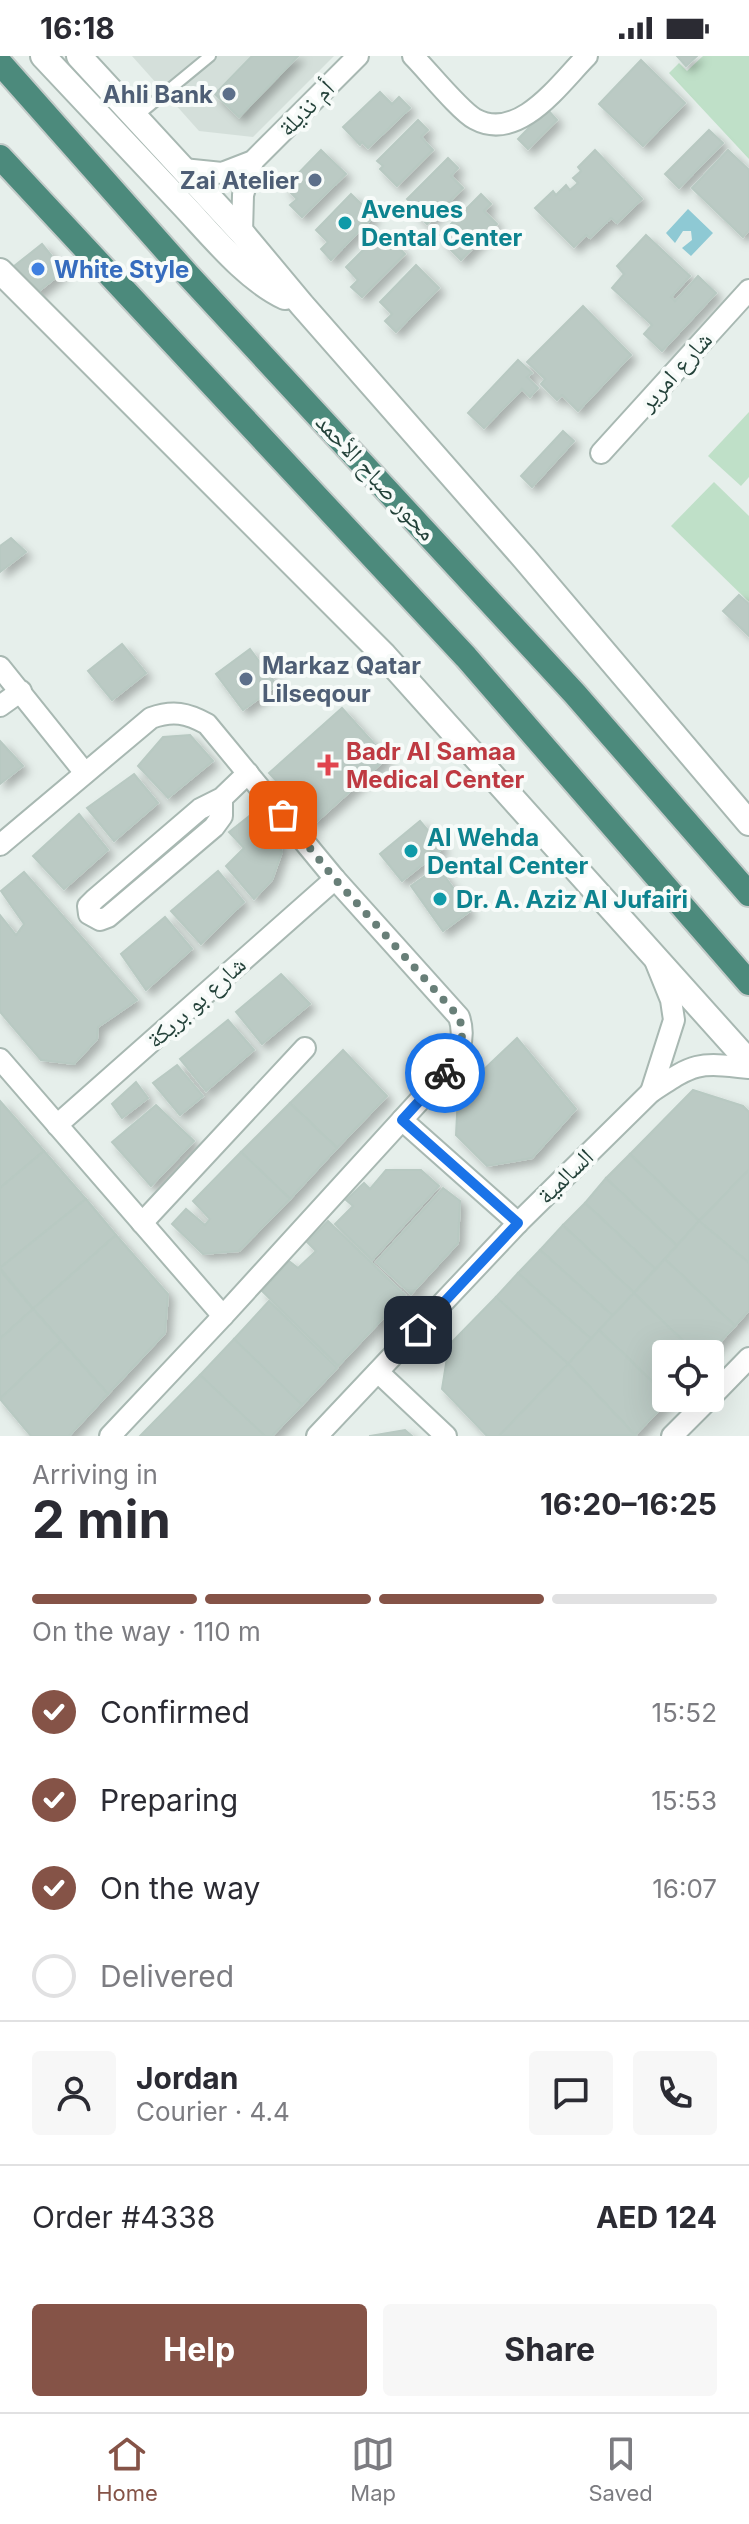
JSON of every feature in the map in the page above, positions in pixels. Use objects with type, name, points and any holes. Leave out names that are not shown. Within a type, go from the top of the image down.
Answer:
[{"type":"highway","name":"محور صباح الأحمد","points":[[0,63],[187,274],[575,694],[749,894]]},
{"type":"highway","points":[[0,157],[466,657],[749,983]]},
{"type":"street","points":[[43,56],[217,241],[274,292],[302,305]]},
{"type":"street","points":[[79,56],[242,233],[749,823]]},
{"type":"street","name":"أم نذيلة","points":[[183,169],[222,173],[253,161],[358,56]]},
{"type":"street","points":[[413,56],[473,118],[487,124],[502,124],[529,115],[587,56]]},
{"type":"street","points":[[242,233],[243,195],[253,161]]},
{"type":"street","points":[[0,271],[384,655],[749,1062]]},
{"type":"street","name":"شارع امرير","points":[[601,453],[749,290]]},
{"type":"street","points":[[0,667],[85,773]]},
{"type":"street","points":[[0,706],[21,691]]},
{"type":"street","points":[[0,845],[151,718],[177,712],[191,715],[207,724],[335,879],[459,1017],[463,1027],[453,1064],[110,1436]]},
{"type":"street","points":[[222,798],[222,816],[214,827],[108,917],[100,920],[89,914],[88,906],[95,899],[200,809],[222,798],[248,773]]},
{"type":"street","points":[[149,853],[164,870]]},
{"type":"street","name":"شارع بو بريكة","points":[[57,1125],[335,879]]},
{"type":"street","name":"السالمية","points":[[651,1092],[674,1020],[671,1000],[653,954]]},
{"type":"street","points":[[142,1223],[305,1048]]},
{"type":"street","points":[[0,1059],[223,1316]]},
{"type":"street","name":"السالمية","points":[[317,1436],[518,1223],[651,1092],[675,1075],[699,1065],[749,1068]]},
{"type":"street","points":[[402,1120],[518,1223]]},
{"type":"street","points":[[724,1384],[749,1358]]},
{"type":"street","points":[[378,1372],[446,1436]]},
{"type":"street","points":[[672,1436],[696,1412]]},
{"type":"lane","points":[[135,118],[210,56]]},
{"type":"shaded area","points":[[132,56],[334,56],[253,137],[199,131]]},
{"type":"green space","points":[[703,56],[749,56],[749,159],[669,73],[679,63],[687,71]]},
{"type":"green space","points":[[749,412],[749,477],[741,486],[708,456]]},
{"type":"green space","points":[[714,482],[749,516],[749,602],[671,526]]},
{"type":"water","points":[[688,209],[713,233],[691,256],[682,248],[692,240],[691,231],[683,231],[675,243],[666,233]]},
{"type":"building","points":[[252,56],[298,56],[239,117],[215,94]]},
{"type":"building","points":[[677,56],[697,56],[686,66]]},
{"type":"building","points":[[641,60],[685,103],[643,146],[599,104]]},
{"type":"building","points":[[380,92],[392,104],[399,97],[410,108],[368,148],[362,142],[360,145],[343,127]]},
{"type":"building","points":[[547,109],[557,120],[528,149],[518,139]]},
{"type":"building","points":[[418,120],[428,130],[421,137],[433,150],[397,186],[380,169],[383,166],[377,161]]},
{"type":"building","points":[[709,130],[723,143],[679,188],[665,174]]},
{"type":"building","name":"Zai Atelier","points":[[321,150],[346,174],[302,217],[290,205],[297,199],[285,187]]},
{"type":"building","points":[[595,150],[642,199],[617,223],[611,218],[590,238],[586,235],[574,247],[535,208],[553,191],[556,195],[566,185],[570,190],[578,183],[573,178],[581,171],[578,167]]},
{"type":"building","points":[[728,150],[749,170],[749,230],[743,237],[692,188]]},
{"type":"building","points":[[448,158],[458,168],[451,176],[463,188],[427,224],[411,208],[413,205],[407,199]]},
{"type":"building","name":"Avenues Dental Center","points":[[351,194],[374,216],[331,260],[321,249],[328,242],[316,230]]},
{"type":"building","points":[[481,194],[491,204],[484,211],[497,224],[461,260],[440,235]]},
{"type":"building","points":[[382,231],[405,254],[362,297],[351,287],[358,280],[346,267]]},
{"type":"building","points":[[646,235],[690,276],[671,297],[675,301],[698,276],[716,293],[662,351],[644,334],[652,325],[612,288],[624,274],[617,266]]},
{"type":"building","name":"White Style","points":[[42,244],[64,271],[35,294],[13,267]]},
{"type":"building","points":[[416,265],[439,288],[396,332],[385,321],[392,314],[380,302]]},
{"type":"building","points":[[583,306],[631,355],[578,411],[562,395],[557,400],[541,384],[545,379],[527,362]]},
{"type":"building","points":[[518,360],[532,373],[527,377],[538,388],[530,397],[522,389],[484,428],[468,413]]},
{"type":"building","points":[[563,431],[574,441],[532,487],[521,476]]},
{"type":"building","points":[[11,538],[26,552],[0,572],[0,546]]},
{"type":"building","points":[[739,595],[749,604],[749,636],[723,611]]},
{"type":"building","points":[[122,644],[146,673],[112,700],[88,671]]},
{"type":"building","name":"Markaz Qatar Lilseqour","points":[[250,649],[277,685],[243,710],[216,674]]},
{"type":"building","name":"Badr Al Samaa Medical Center","points":[[342,708],[387,758],[315,823],[269,773]]},
{"type":"building","points":[[190,735],[213,761],[168,798],[138,766],[163,737]]},
{"type":"building","points":[[0,741],[23,766],[0,784]]},
{"type":"building","points":[[134,774],[158,803],[114,841],[87,808]]},
{"type":"building","points":[[257,810],[274,833],[282,852],[272,880],[254,899],[226,866],[244,848],[229,832]]},
{"type":"building","points":[[79,814],[108,850],[64,889],[33,856]]},
{"type":"building","name":"Al Wehda Dental Center","points":[[420,821],[443,848],[402,881],[380,854]]},
{"type":"building","name":"Dr. A. Aziz Al Jufairi","points":[[438,867],[470,911],[443,931],[411,886]]},
{"type":"building","points":[[218,871],[244,902],[201,944],[171,911]]},
{"type":"building","points":[[24,872],[137,1000],[98,1027],[97,1039],[74,1064],[41,1060],[0,1012],[0,915],[16,935],[24,924],[1,891]]},
{"type":"building","points":[[165,917],[192,949],[146,990],[121,954]]},
{"type":"building","points":[[281,974],[310,1004],[262,1044],[236,1012]]},
{"type":"building","points":[[228,1020],[254,1050],[206,1091],[180,1059]]},
{"type":"building","points":[[517,1038],[576,1109],[532,1158],[487,1166],[456,1135],[458,1094]]},
{"type":"building","points":[[343,1050],[387,1096],[337,1148],[290,1103]]},
{"type":"building","points":[[177,1065],[203,1096],[180,1115],[153,1083]]},
{"type":"building","points":[[136,1082],[148,1098],[122,1118],[112,1104]]},
{"type":"building","points":[[693,1090],[743,1106],[749,1112],[749,1170],[699,1221],[630,1154]]},
{"type":"building","points":[[0,1101],[44,1151],[0,1188]]},
{"type":"building","points":[[290,1103],[337,1148],[290,1199],[241,1152]]},
{"type":"building","points":[[156,1105],[194,1141],[151,1186],[112,1142]]},
{"type":"building","points":[[44,1151],[86,1199],[0,1268],[0,1188]]},
{"type":"building","points":[[241,1152],[290,1199],[239,1251],[203,1254],[172,1224],[186,1209],[205,1225],[210,1219],[193,1201]]},
{"type":"building","points":[[630,1154],[699,1221],[677,1246],[606,1178]]},
{"type":"building","points":[[386,1170],[421,1170],[439,1186],[372,1260],[335,1224],[353,1206],[346,1200],[364,1183],[370,1189]]},
{"type":"building","points":[[749,1170],[749,1263],[699,1221]]},
{"type":"building","points":[[606,1178],[677,1246],[655,1269],[585,1203]]},
{"type":"building","points":[[443,1188],[460,1201],[458,1243],[411,1294],[376,1262]]},
{"type":"building","points":[[86,1199],[116,1235],[33,1309],[0,1268]]},
{"type":"building","points":[[585,1203],[655,1269],[634,1293],[563,1225]]},
{"type":"building","points":[[328,1221],[405,1295],[338,1366],[262,1291],[289,1261],[298,1268],[316,1251],[307,1242]]},
{"type":"building","points":[[699,1221],[749,1263],[749,1310],[735,1326],[665,1259]]},
{"type":"building","points":[[563,1225],[634,1293],[613,1316],[540,1250]]},
{"type":"building","points":[[116,1235],[168,1294],[165,1333],[108,1394],[33,1309]]},
{"type":"building","points":[[540,1250],[613,1316],[591,1339],[518,1273]]},
{"type":"building","points":[[665,1259],[735,1326],[722,1340],[682,1340],[634,1293]]},
{"type":"building","points":[[0,1270],[33,1309],[0,1339]]},
{"type":"building","points":[[518,1273],[591,1339],[568,1364],[496,1297]]},
{"type":"building","points":[[634,1293],[682,1340],[652,1340],[652,1381],[599,1330]]},
{"type":"building","points":[[496,1297],[568,1364],[499,1436],[487,1436],[442,1389],[449,1345]]},
{"type":"building","points":[[269,1301],[337,1368],[302,1405],[234,1339]]},
{"type":"building","points":[[33,1309],[61,1341],[0,1399],[0,1339]]},
{"type":"building","points":[[599,1330],[652,1381],[652,1412],[657,1412],[635,1435],[568,1364]]},
{"type":"building","points":[[234,1339],[302,1405],[272,1436],[265,1436],[200,1375]]},
{"type":"building","points":[[61,1341],[108,1394],[69,1436],[31,1436],[0,1399]]},
{"type":"building","points":[[568,1364],[635,1435],[501,1436],[500,1435]]},
{"type":"building","points":[[200,1375],[265,1436],[140,1436]]},
{"type":"building","points":[[405,1430],[412,1436],[370,1436]]},
{"type":"way so far","points":[[283,815],[335,879],[459,1017],[463,1027],[462,1040],[453,1064],[445,1073]]},
{"type":"place","name":"Ahli Bank","points":[[229,94]]},
{"type":"place","name":"Zai Atelier","points":[[315,180]]},
{"type":"place","name":"Avenues Dental Center","points":[[345,223]]},
{"type":"place","name":"White Style","points":[[38,269]]},
{"type":"place","name":"Markaz Qatar Lilseqour","points":[[246,679]]},
{"type":"place","name":"Badr Al Samaa Medical Center","points":[[328,765]]},
{"type":"place","name":"Al Wehda Dental Center","points":[[411,851]]},
{"type":"place","name":"Dr. A. Aziz Al Jufairi","points":[[440,899]]},
{"type":"route","points":[[418,1330],[518,1223],[402,1120],[445,1073]]}]
